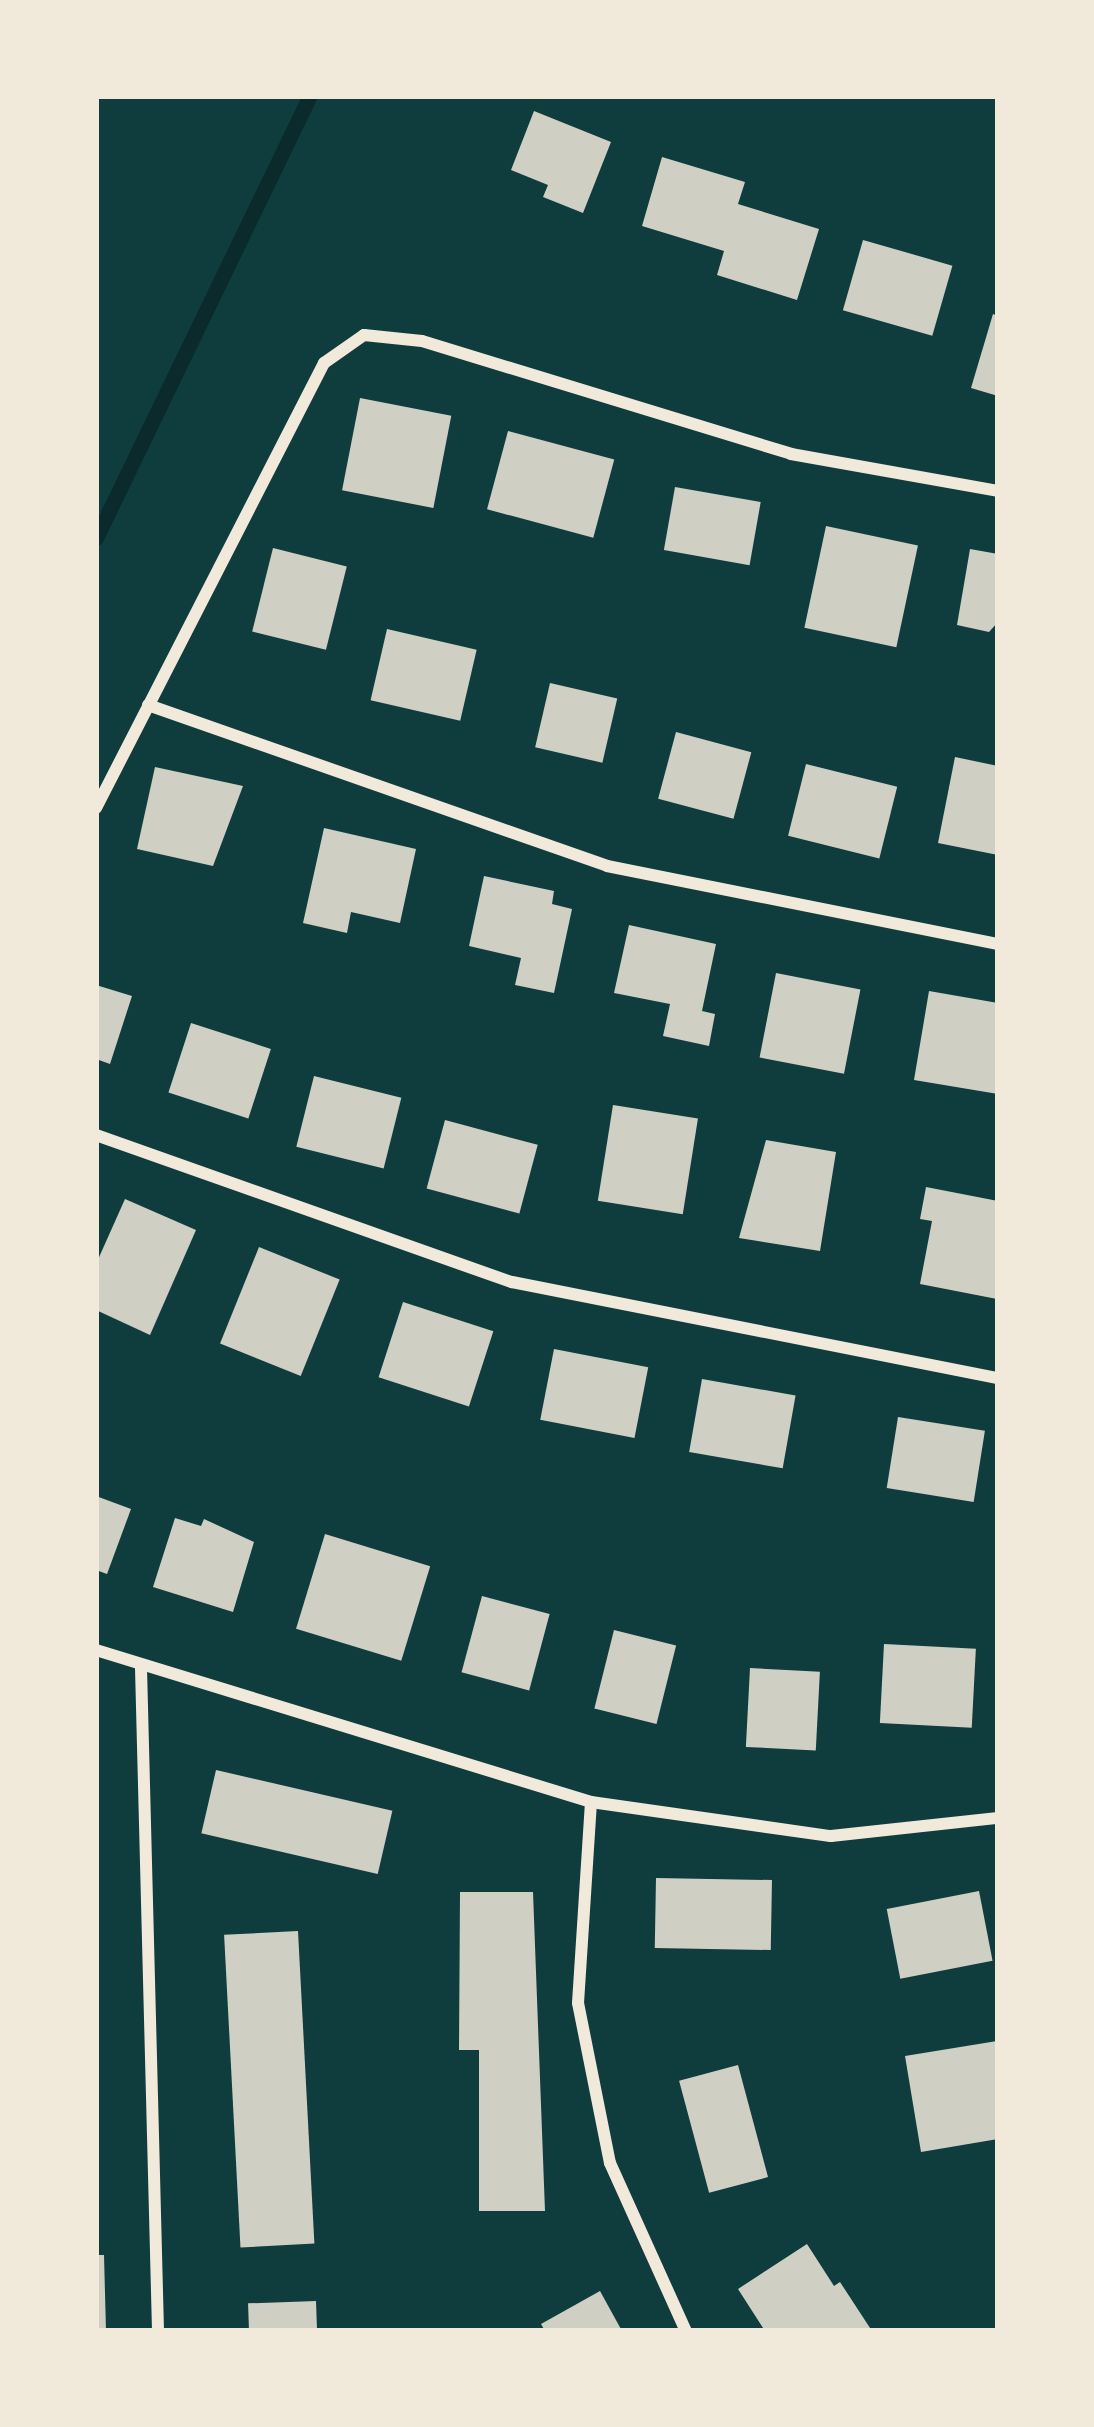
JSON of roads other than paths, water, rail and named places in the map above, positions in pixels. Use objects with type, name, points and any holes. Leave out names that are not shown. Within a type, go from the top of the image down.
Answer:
[{"type":"street","points":[[96,808],[324,363],[364,335],[422,341],[790,454],[998,490]]},
{"type":"street","points":[[148,705],[608,866],[998,944]]},
{"type":"street","points":[[96,1135],[512,1282],[998,1378]]},
{"type":"street","points":[[96,1650],[141,1668],[591,1802],[831,1836],[998,1817]]},
{"type":"street","points":[[141,1668],[158,2331]]},
{"type":"street","points":[[591,1802],[578,2003],[610,2163],[686,2331]]},
{"type":"waterway","points":[[96,538],[310,96]]}]
